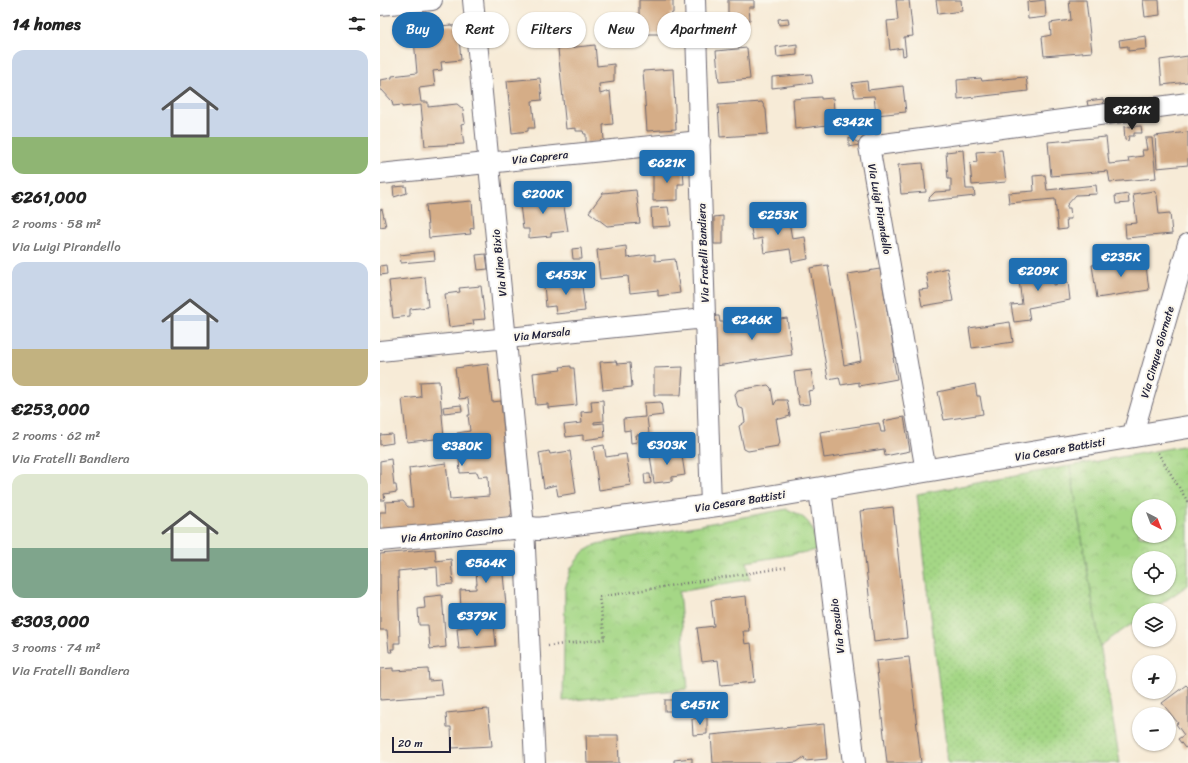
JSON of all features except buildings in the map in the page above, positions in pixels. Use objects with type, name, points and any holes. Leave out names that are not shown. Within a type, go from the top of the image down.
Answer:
[{"type":"street","points":[[380,5],[432,0]]},
{"type":"street","name":"Via Nino Bixio","points":[[473,0],[524,527]]},
{"type":"street","name":"Via Fratelli Bandiera","points":[[695,0],[711,506]]},
{"type":"street","name":"Via Luigi Pirandello","points":[[926,471],[868,146],[1188,103]]},
{"type":"street","name":"Via Caprera","points":[[380,174],[700,141]]},
{"type":"street","name":"Via Cinque Giornate","points":[[1139,435],[1188,244]]},
{"type":"street","name":"Via Marsala","points":[[380,351],[705,318]]},
{"type":"street","name":"Via Cesare Battisti","points":[[524,527],[538,529],[711,506],[1188,427]]},
{"type":"street","name":"Via Pasubio","points":[[820,489],[854,763]]},
{"type":"street","points":[[524,527],[535,763]]},
{"type":"street","name":"Via Antonino Cascino","points":[[380,540],[524,527]]},
{"type":"path","points":[[1139,435],[1188,502]]},
{"type":"path","points":[[530,649],[605,638],[599,596],[788,567]]},
{"type":"green space","points":[[1188,445],[1188,585],[1176,593],[1176,551],[1132,551],[1132,595],[1174,595],[1162,603],[1132,603],[1132,624],[1100,646],[1070,466]]},
{"type":"green space","points":[[1070,466],[1120,763],[948,763],[917,494]]},
{"type":"green space","points":[[787,509],[802,517],[810,524],[818,550],[747,562],[750,579],[679,592],[688,689],[563,701],[565,589],[571,568],[583,552],[597,544]]}]
